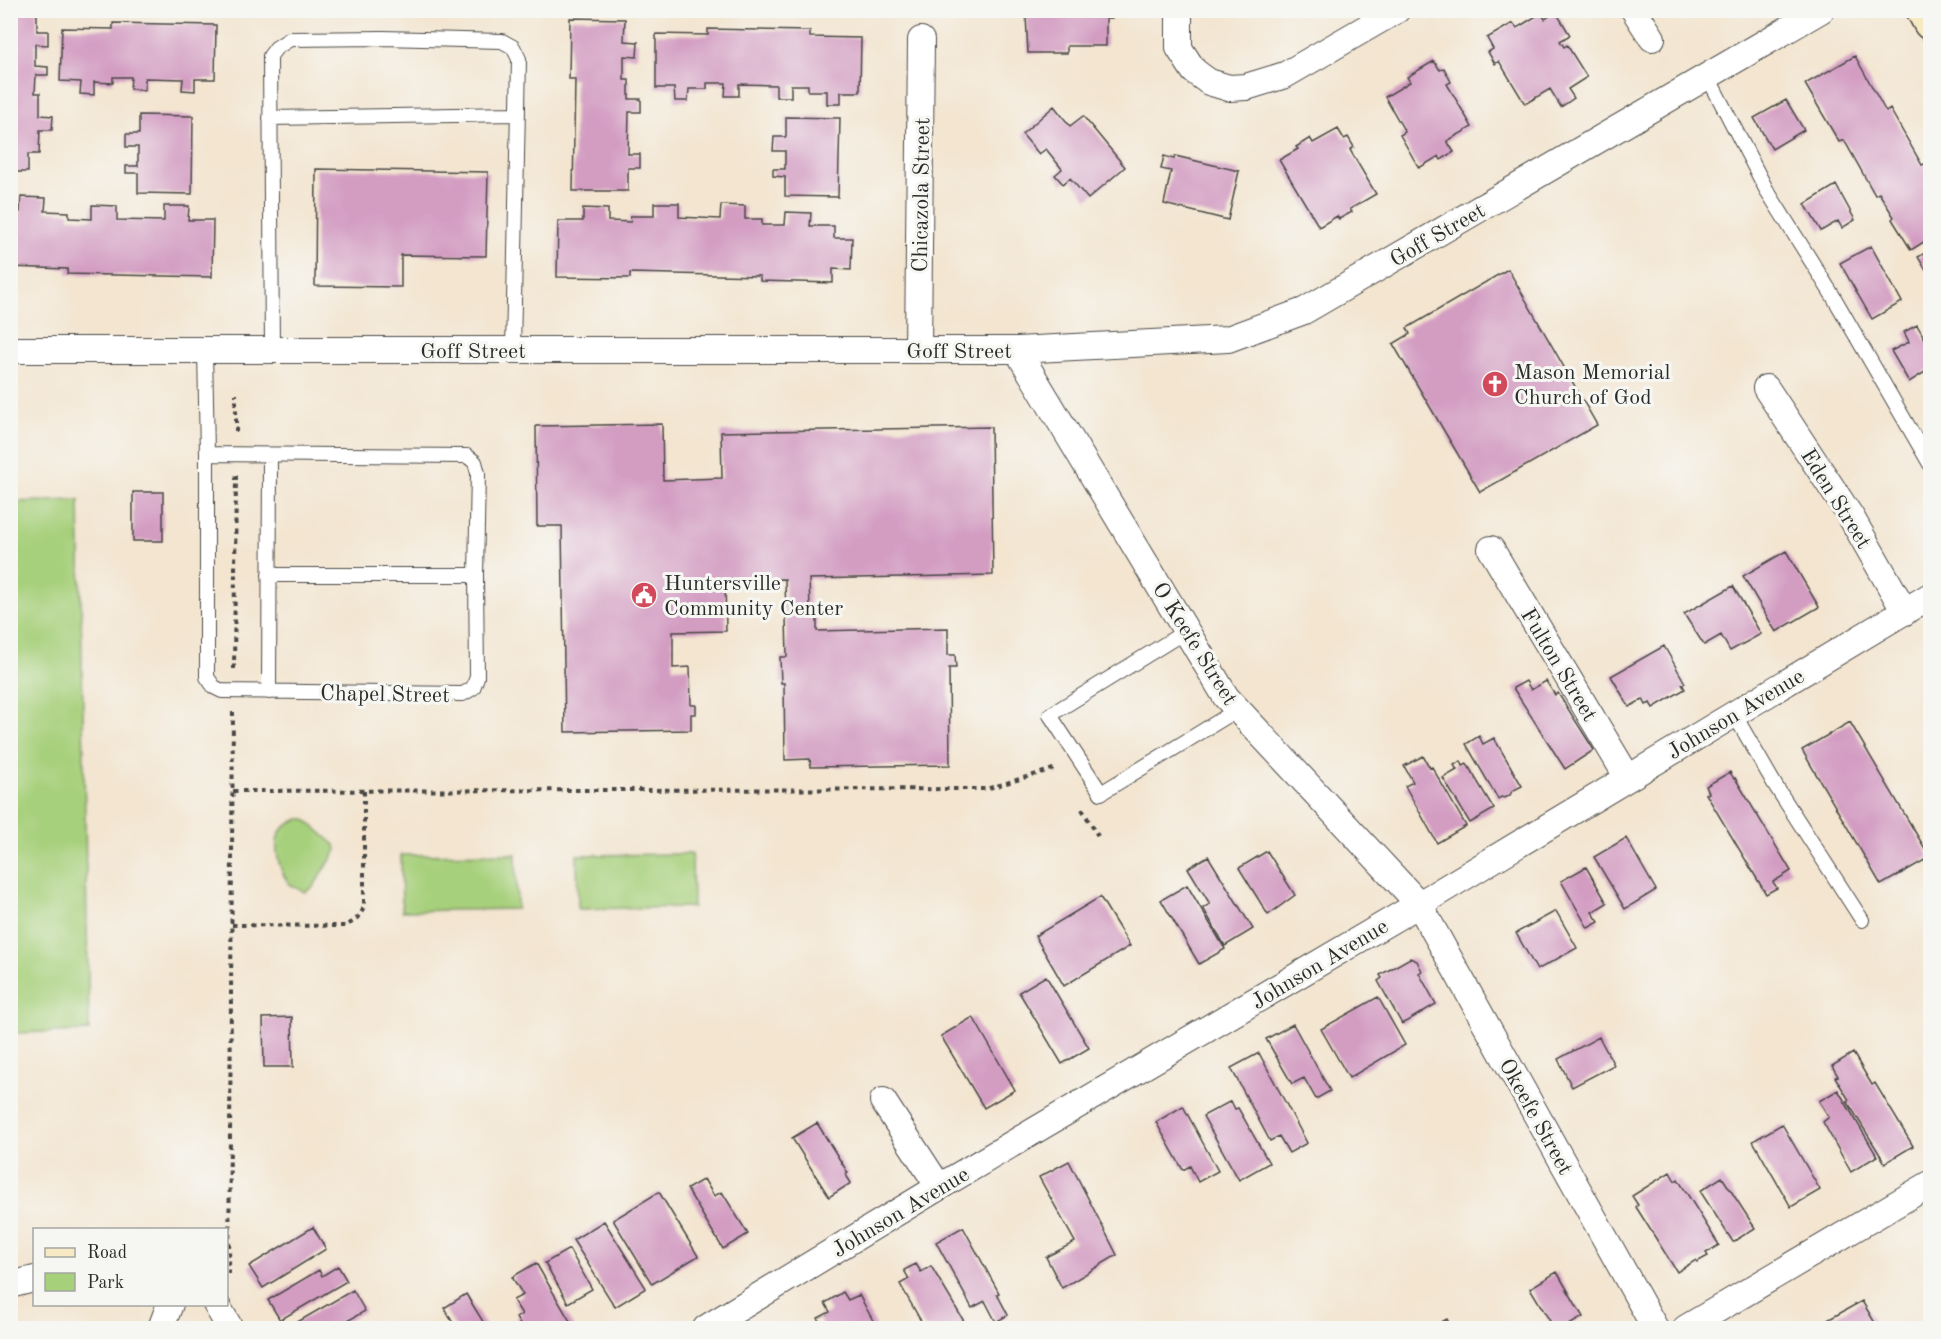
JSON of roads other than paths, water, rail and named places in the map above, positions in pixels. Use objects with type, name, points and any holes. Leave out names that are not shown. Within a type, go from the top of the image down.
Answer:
[{"type":"main road","points":[[1923,10],[1930,22]]},
{"type":"street","points":[[1179,10],[1179,48],[1194,70],[1209,82],[1229,88],[1246,87],[1284,75],[1397,10]]},
{"type":"street","points":[[1634,10],[1652,38]]},
{"type":"street","name":"Goff Street","points":[[10,350],[1017,350],[1228,339],[1304,311],[1821,10]]},
{"type":"street","name":"Chicazola Street","points":[[918,350],[921,40]]},
{"type":"street","name":"O Keefe Street","points":[[1017,350],[1226,697],[1419,904]]},
{"type":"street","name":"Eden Street","points":[[1766,388],[1851,517],[1905,612]]},
{"type":"street","name":"Fulton Street","points":[[1491,549],[1628,778]]},
{"type":"street","name":"Johnson Avenue","points":[[706,1329],[939,1187],[1419,904],[1930,596]]},
{"type":"street","name":"Okeefe Street","points":[[1419,904],[1655,1329]]},
{"type":"street","points":[[883,1101],[939,1187]]},
{"type":"street","points":[[1686,1329],[1930,1184]]},
{"type":"street","points":[[10,1285],[33,1279]]},
{"type":"street","points":[[161,1329],[170,1306]]},
{"type":"street","points":[[217,1306],[230,1329]]},
{"type":"lane","points":[[272,350],[270,56],[276,48],[290,39],[383,38],[502,41],[513,47],[519,59],[513,350]]},
{"type":"lane","points":[[1708,77],[1766,189],[1833,296],[1930,464]]},
{"type":"lane","points":[[270,118],[518,114]]},
{"type":"lane","name":"Chapel Street","points":[[205,350],[207,677],[214,687],[222,691],[463,694],[473,688],[477,677],[478,473],[475,462],[467,456],[207,454]]},
{"type":"lane","points":[[269,692],[270,455]]},
{"type":"lane","points":[[269,575],[476,575]]},
{"type":"lane","points":[[1186,631],[1050,715],[1088,774],[1101,793],[1237,710]]},
{"type":"lane","points":[[1734,714],[1775,785],[1862,920]]},
{"type":"place","name":"Mason Memorial Church of God","points":[[1495,384]]},
{"type":"place","name":"Huntersville Community Center","points":[[644,595]]}]
